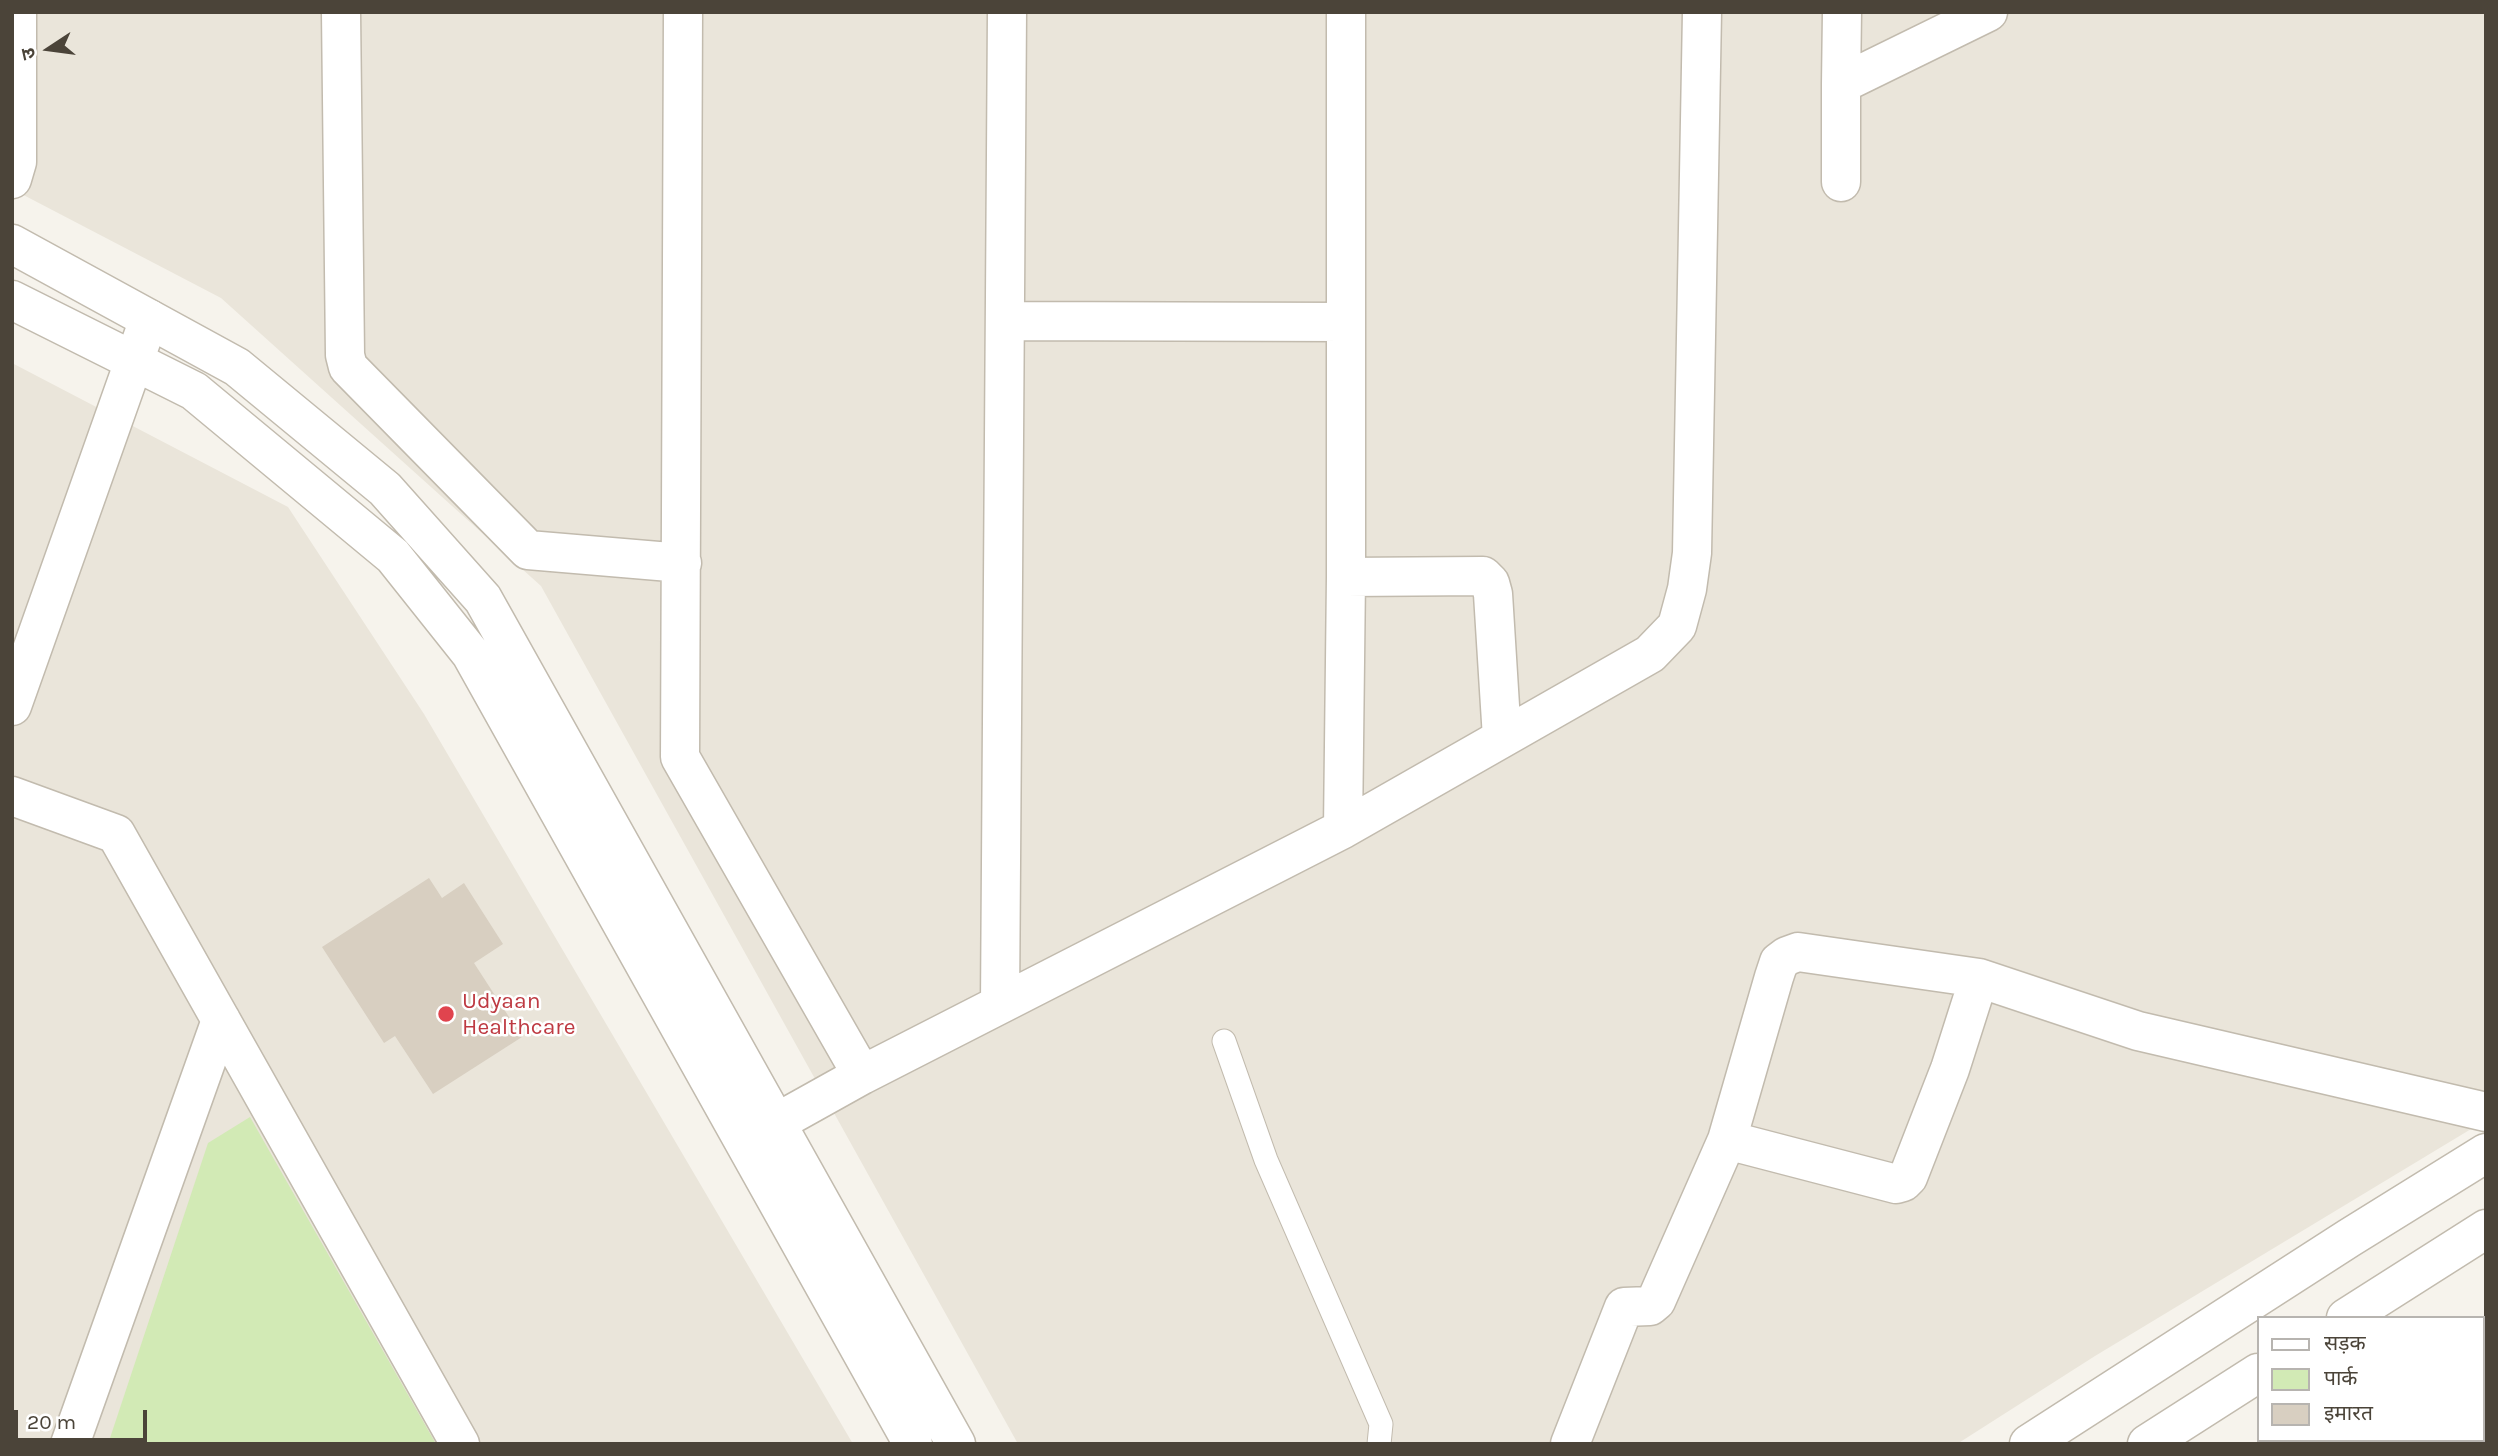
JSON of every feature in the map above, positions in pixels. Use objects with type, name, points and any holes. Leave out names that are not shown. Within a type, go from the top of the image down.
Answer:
[{"type":"street","points":[[12,178],[17,162],[17,12]]},
{"type":"street","points":[[341,12],[345,355],[348,367],[528,550],[682,563]]},
{"type":"street","points":[[683,12],[680,757],[862,1075]]},
{"type":"street","points":[[1000,1003],[1007,12]]},
{"type":"street","points":[[1343,829],[1346,12]]},
{"type":"street","points":[[744,1141],[862,1075],[1000,1003],[1343,829],[1650,654],[1677,626],[1687,589],[1692,553],[1702,12]]},
{"type":"street","points":[[1840,182],[1842,12]]},
{"type":"street","points":[[1841,84],[1988,12]]},
{"type":"street","points":[[12,244],[237,367],[385,489],[483,599],[956,1444]]},
{"type":"street","points":[[12,300],[194,391],[393,556],[471,654],[913,1444]]},
{"type":"street","points":[[12,706],[149,319]]},
{"type":"street","points":[[1006,321],[1345,323]]},
{"type":"street","points":[[1346,576],[1483,576],[1490,583],[1493,594],[1502,738]]},
{"type":"street","points":[[12,796],[116,834],[460,1444]]},
{"type":"street","points":[[1570,1444],[1624,1307],[1650,1306],[1656,1301],[1727,1140],[1779,962],[1798,952],[1979,978],[2138,1031],[2486,1112]]},
{"type":"street","points":[[1727,1140],[1896,1184],[1903,1181],[1908,1177],[1950,1069],[1979,978]]},
{"type":"street","points":[[70,1444],[221,1020]]},
{"type":"street","points":[[2029,1444],[2337,1245],[2486,1153]]},
{"type":"street","points":[[2349,1316],[2486,1229]]},
{"type":"street","points":[[2147,1444],[2256,1374]]},
{"type":"lane","points":[[1224,1041],[1266,1160],[1381,1424],[1379,1444]]},
{"type":"shaded area","points":[[12,12],[2486,12],[2486,1120],[2095,1356],[1957,1444],[1018,1444],[541,586],[221,298],[12,189]]},
{"type":"shaded area","points":[[12,363],[288,507],[424,714],[853,1444],[12,1444]]},
{"type":"green space","points":[[250,1117],[436,1444],[108,1444],[208,1143]]},
{"type":"building","points":[[429,878],[442,898],[464,883],[503,944],[474,963],[522,1037],[433,1094],[395,1036],[384,1043],[322,947]]},
{"type":"place","name":"Udyaan Healthcare","points":[[446,1014]]}]
